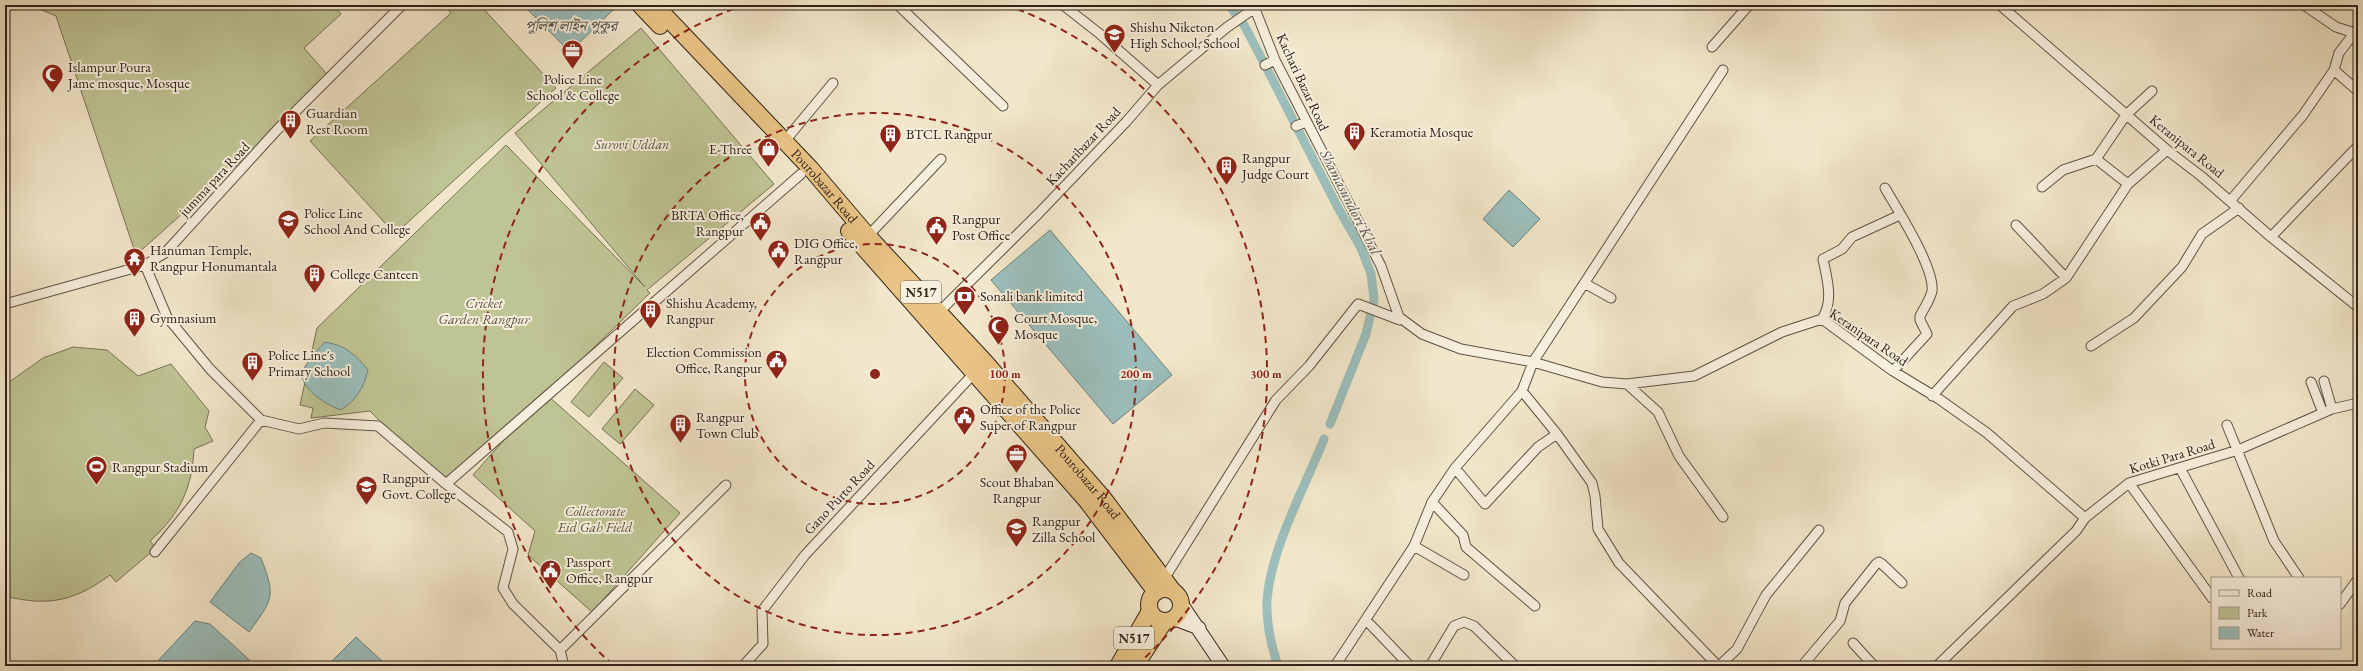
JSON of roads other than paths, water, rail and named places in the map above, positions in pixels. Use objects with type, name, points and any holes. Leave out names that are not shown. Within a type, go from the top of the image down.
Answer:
[{"type":"highway","name":"Pourobazar Road","points":[[640,5],[801,174],[973,372],[1164,587]]},
{"type":"highway","name":"Pourobazar Road","points":[[655,5],[811,169],[868,236],[940,311],[986,363],[1104,499],[1164,587]]},
{"type":"highway","name":"N517","points":[[1118,666],[1150,611],[1151,597],[1164,587],[1180,599],[1182,604],[1179,615],[1169,620],[1135,666]]},
{"type":"highway","name":"N517","points":[[1150,611],[1153,616],[1169,620]]},
{"type":"main road","points":[[1182,604],[1223,666]]},
{"type":"main road","points":[[1169,620],[1199,628]]},
{"type":"street","name":"jumma para Road","points":[[5,304],[145,265],[165,252],[277,130],[402,5]]},
{"type":"street","points":[[898,5],[1003,106]]},
{"type":"street","points":[[1063,5],[1100,34],[1158,85]]},
{"type":"street","points":[[1712,47],[1750,5]]},
{"type":"street","name":"Keranipara Road","points":[[2000,5],[2167,150],[2231,200],[2271,237],[2358,306]]},
{"type":"street","points":[[2231,200],[2303,115],[2334,70],[2339,54],[2357,31],[2336,27],[2304,5]]},
{"type":"street","name":"Kacharibazar Road","points":[[940,311],[1039,213],[1126,122],[1158,85],[1226,28],[1257,7]]},
{"type":"street","name":"Kachari Bazar Road","points":[[1257,7],[1275,60],[1346,202],[1381,266],[1400,320]]},
{"type":"street","points":[[1265,65],[1275,60]]},
{"type":"street","points":[[1335,666],[1414,546],[1432,502],[1455,468],[1522,392],[1537,363],[1586,284],[1724,70]]},
{"type":"street","points":[[2334,70],[2358,91]]},
{"type":"street","points":[[784,142],[833,83]]},
{"type":"street","points":[[2042,187],[2063,170],[2096,159],[2126,115],[2152,92]]},
{"type":"street","points":[[1296,126],[1306,122]]},
{"type":"street","points":[[2271,237],[2358,146]]},
{"type":"street","points":[[1932,396],[2013,306],[2043,294],[2066,278],[2128,184],[2167,150]]},
{"type":"street","points":[[868,236],[941,159]]},
{"type":"street","points":[[2096,159],[2128,184]]},
{"type":"street","points":[[446,484],[801,174]]},
{"type":"street","points":[[1885,188],[1915,240],[1930,277],[1932,289],[1920,316],[1920,320],[1927,334],[1893,371]]},
{"type":"street","points":[[1336,206],[1346,202]]},
{"type":"street","points":[[2091,346],[2134,318],[2182,267],[2202,234],[2240,208]]},
{"type":"street","points":[[1822,319],[1828,309],[1828,281],[1823,259],[1842,249],[1852,237],[1900,215]]},
{"type":"street","points":[[2041,251],[2016,225],[2066,278]]},
{"type":"street","points":[[145,265],[166,317],[210,369],[261,420],[299,429],[324,423],[378,426],[446,484],[508,532],[513,549],[503,588],[513,604],[560,650],[564,666]]},
{"type":"street","points":[[1586,284],[1611,298]]},
{"type":"street","points":[[1164,587],[1276,400],[1309,366],[1358,304],[1400,320],[1422,334],[1461,349],[1537,363]]},
{"type":"street","name":"Keranipara Road","points":[[1537,363],[1602,382],[1627,384],[1694,376],[1782,332],[1822,319],[1893,371],[1998,442],[2085,518]]},
{"type":"street","name":"Gano Purto Road","points":[[743,666],[763,644],[762,611],[806,555],[973,372],[986,363]]},
{"type":"street","points":[[2324,380],[2332,409]]},
{"type":"street","points":[[2311,382],[2323,413]]},
{"type":"street","points":[[1627,384],[1658,412],[1679,456],[1723,517]]},
{"type":"street","points":[[1522,392],[1556,434],[1592,483],[1595,496],[1598,529],[1619,563],[1718,666],[1737,649],[1766,595],[1819,530]]},
{"type":"street","name":"Kotki Para Road","points":[[1938,666],[2076,531],[2085,518],[2129,483],[2238,450],[2332,409],[2358,403]]},
{"type":"street","points":[[155,552],[261,420]]},
{"type":"street","points":[[2227,425],[2274,541],[2298,577]]},
{"type":"street","points":[[1455,468],[1485,504],[1538,447],[1556,434]]},
{"type":"street","points":[[2180,468],[2238,577]]},
{"type":"street","points":[[2129,483],[2211,597]]},
{"type":"street","points":[[560,650],[726,485]]},
{"type":"street","points":[[1432,502],[1463,535],[1466,547],[1535,606]]},
{"type":"street","points":[[1414,546],[1464,575]]},
{"type":"street","points":[[1802,666],[1840,621],[1845,603],[1878,562],[1902,583]]},
{"type":"street","points":[[2341,603],[2358,579]]},
{"type":"street","points":[[1366,620],[1410,666]]},
{"type":"street","points":[[1430,666],[1454,626],[1464,622],[1474,626],[1515,666]]},
{"type":"street","points":[[1853,643],[1874,666]]},
{"type":"water","name":"পুলিশ লাইন পুকুর","points":[[528,5],[614,5],[616,7],[570,52],[526,8]]},
{"type":"water","points":[[1509,190],[1540,219],[1513,247],[1483,219]]},
{"type":"water","points":[[1050,230],[1172,375],[1113,424],[991,280]]},
{"type":"water","points":[[325,342],[344,348],[359,360],[368,370],[359,393],[341,410],[316,396],[307,386],[301,374],[310,358]]},
{"type":"water","points":[[251,553],[261,558],[269,581],[270,597],[263,612],[249,632],[210,602],[239,563]]},
{"type":"water","points":[[195,621],[210,624],[256,666],[156,666],[155,664]]},
{"type":"water","points":[[356,637],[382,661],[381,666],[332,666],[332,661]]},
{"type":"waterway","name":"Shamasundori Khal","points":[[1229,5],[1244,25],[1337,206],[1361,248],[1371,274],[1374,299],[1366,334],[1330,424]]},
{"type":"waterway","name":"Shamasundori Khal","points":[[1278,666],[1271,642],[1267,617],[1267,600],[1270,580],[1275,560],[1290,518],[1324,439]]},
{"type":"place","name":"Shishu Niketon High School, School","points":[[1115,54]]},
{"type":"place","name":"Police Line School & College","points":[[573,70]]},
{"type":"place","name":"Islampur Poura Jame mosque, Mosque","points":[[52,94]]},
{"type":"place","name":"Guardian Rest Room","points":[[291,140]]},
{"type":"place","name":"Keramotia Mosque","points":[[1355,152]]},
{"type":"place","name":"BTCL Rangpur","points":[[891,154]]},
{"type":"place","name":"E-Three","points":[[768,168]]},
{"type":"place","name":"Rangpur Judge Court","points":[[1227,186]]},
{"type":"place","name":"Police Line School And College","points":[[289,240]]},
{"type":"place","name":"BRTA Office, Rangpur","points":[[760,242]]},
{"type":"place","name":"Rangpur Post Office","points":[[936,246]]},
{"type":"place","name":"DIG Office, Rangpur","points":[[779,270]]},
{"type":"place","name":"Hanuman Temple, Rangpur Honumantala","points":[[135,278]]},
{"type":"place","name":"College Canteen","points":[[315,294]]},
{"type":"place","name":"Sonali bank limited","points":[[964,316]]},
{"type":"place","name":"Shishu Academy, Rangpur","points":[[651,330]]},
{"type":"place","name":"Gymnasium","points":[[135,338]]},
{"type":"place","name":"Court Mosque, Mosque","points":[[998,346]]},
{"type":"place","name":"Election Commission Office, Rangpur","points":[[777,380]]},
{"type":"place","name":"Police Line's Primary School","points":[[252,382]]},
{"type":"place","name":"Office of the Police Super of Rangpur","points":[[964,436]]},
{"type":"place","name":"Rangpur Town Club","points":[[680,444]]},
{"type":"place","name":"Scout Bhaban Rangpur","points":[[1017,474]]},
{"type":"place","name":"Rangpur Stadium","points":[[96,486]]},
{"type":"place","name":"Rangpur Govt. College","points":[[367,506]]},
{"type":"place","name":"Rangpur Zilla School","points":[[1017,548]]},
{"type":"place","name":"Passport Office, Rangpur","points":[[550,590]]},
{"type":"park label","name":"Surovi Uddan","points":[[632,144]]},
{"type":"park label","name":"Cricket Garden Rangpur","points":[[484,312]]},
{"type":"park label","name":"Collectorate Eid Gah Field","points":[[595,520]]}]
